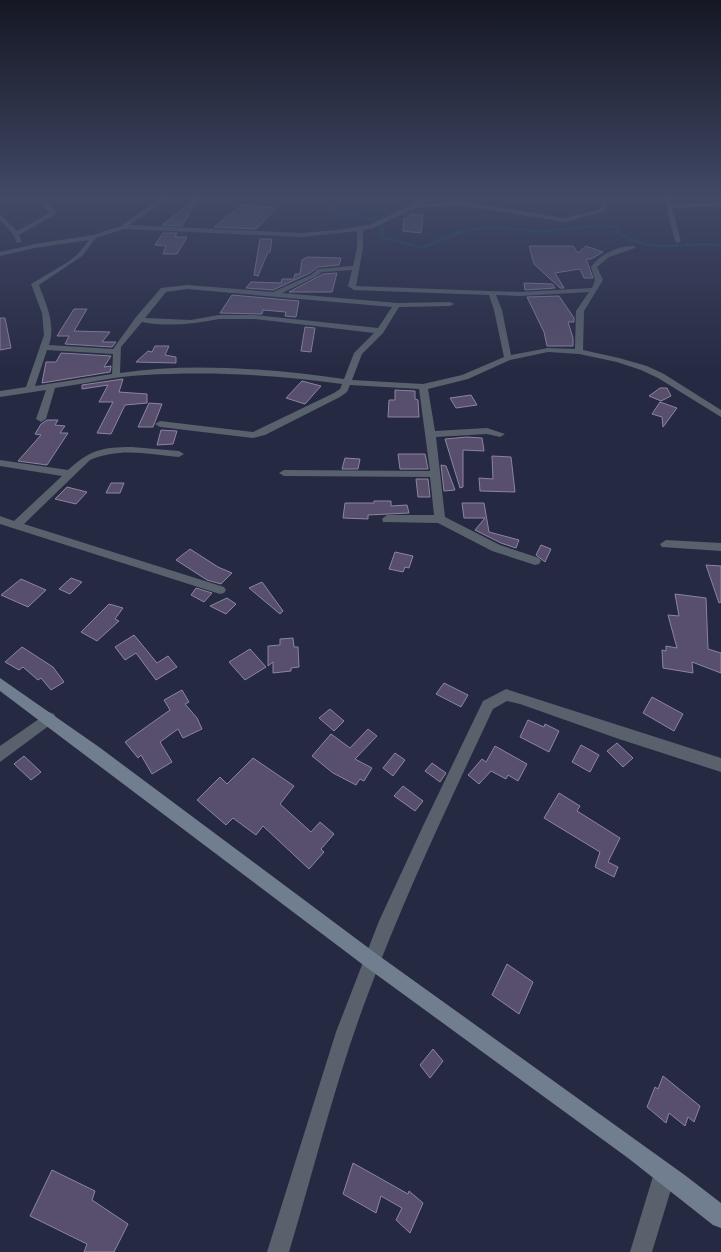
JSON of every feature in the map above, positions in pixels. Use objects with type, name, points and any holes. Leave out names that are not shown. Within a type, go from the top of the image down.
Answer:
[{"type":"street","points":[[30,389],[48,334],[46,313],[35,284],[78,256]]},
{"type":"street","points":[[358,256],[352,286],[354,288],[542,294],[593,290]]},
{"type":"street","points":[[579,352],[580,311],[598,284],[599,280],[594,267],[597,262],[605,256]]},
{"type":"street","points":[[275,294],[313,276],[320,270],[356,268]]},
{"type":"street","points":[[116,375],[116,352],[120,342],[164,290],[174,288],[216,288],[401,305],[450,304]]},
{"type":"street","points":[[160,424],[253,436],[337,395],[344,390],[358,353],[401,305],[402,290]]},
{"type":"street","points":[[492,293],[498,310],[508,358]]},
{"type":"street","points":[[139,320],[191,322],[219,317],[255,317],[380,330]]},
{"type":"street","points":[[45,347],[116,352]]},
{"type":"street","points":[[0,394],[143,372],[252,373],[423,387],[465,377],[508,358],[538,350],[579,352],[618,360],[644,368],[662,376],[721,414]]},
{"type":"street","points":[[40,419],[51,386]]},
{"type":"street","points":[[423,387],[431,434],[440,518]]},
{"type":"street","points":[[431,434],[487,431],[500,434]]},
{"type":"street","points":[[16,526],[86,458],[96,453],[108,450],[179,454]]},
{"type":"street","points":[[0,463],[71,474]]},
{"type":"street","points":[[284,473],[436,474]]},
{"type":"street","points":[[387,519],[440,518],[496,548],[534,561]]},
{"type":"street","points":[[0,520],[220,590]]},
{"type":"street","points":[[666,544],[721,547]]},
{"type":"street","points":[[0,684],[49,718],[372,960],[665,1172],[721,1217]]},
{"type":"street","points":[[278,1252],[345,1032],[372,960],[431,823],[488,705],[506,695],[520,698],[620,733],[721,765]]},
{"type":"street","points":[[0,755],[49,718]]},
{"type":"street","points":[[641,1252],[665,1172]]},
{"type":"building","points":[[257,256],[266,256],[258,276],[254,275]]},
{"type":"building","points":[[532,256],[595,256],[586,259],[593,278],[584,278],[580,269],[555,273],[564,288],[560,288],[534,264]]},
{"type":"building","points":[[307,257],[341,258],[339,265],[318,267],[310,273],[273,290],[246,288],[251,282],[281,283],[282,279],[294,279],[295,274],[300,274],[302,260]]},
{"type":"building","points":[[337,273],[332,292],[289,292],[323,274]]},
{"type":"building","points":[[524,283],[552,284],[555,288],[525,290]]},
{"type":"building","points":[[232,295],[299,301],[296,317],[285,316],[286,312],[263,310],[262,314],[220,313]]},
{"type":"building","points":[[559,296],[574,318],[574,322],[568,322],[573,338],[573,346],[547,346],[544,332],[527,297]]},
{"type":"building","points":[[74,309],[87,309],[74,331],[110,332],[102,342],[116,342],[112,347],[65,344],[69,336],[57,336]]},
{"type":"building","points":[[0,318],[5,318],[11,348],[0,350]]},
{"type":"building","points":[[305,327],[315,328],[311,352],[301,351]]},
{"type":"building","points":[[155,346],[169,346],[165,355],[176,357],[176,363],[136,362],[148,351],[152,352]]},
{"type":"building","points":[[61,353],[111,356],[104,367],[111,366],[110,372],[42,383],[46,362],[56,362]]},
{"type":"building","points":[[123,379],[119,392],[147,394],[147,403],[125,405],[111,434],[97,433],[113,402],[99,402],[108,385],[82,389],[82,385]]},
{"type":"building","points":[[302,381],[321,386],[305,404],[286,398]]},
{"type":"building","points":[[660,388],[667,388],[671,396],[661,401],[649,396]]},
{"type":"building","points":[[395,390],[415,391],[415,399],[418,400],[419,417],[388,417],[389,400],[395,400]]},
{"type":"building","points":[[471,395],[477,405],[456,408],[450,398]]},
{"type":"building","points":[[660,402],[677,408],[663,427],[662,417],[652,414]]},
{"type":"building","points":[[149,403],[162,404],[153,427],[138,427]]},
{"type":"building","points":[[47,420],[58,420],[55,425],[65,426],[60,433],[68,433],[47,465],[18,461],[41,435],[35,434],[41,424]]},
{"type":"building","points":[[161,430],[177,431],[173,444],[157,445]]},
{"type":"building","points":[[482,438],[484,451],[463,450],[463,487],[460,488],[445,439]]},
{"type":"building","points":[[398,454],[425,454],[428,469],[400,469]]},
{"type":"building","points":[[492,456],[511,457],[515,492],[480,491],[479,478],[493,479]]},
{"type":"building","points":[[345,458],[360,459],[358,469],[342,469]]},
{"type":"building","points":[[441,465],[446,466],[455,490],[444,491]]},
{"type":"building","points":[[416,479],[428,479],[430,497],[418,497]]},
{"type":"building","points":[[111,483],[124,483],[120,493],[106,493]]},
{"type":"building","points":[[67,487],[87,492],[76,504],[55,499]]},
{"type":"building","points":[[374,501],[391,501],[391,506],[407,505],[409,513],[368,515],[368,519],[343,518],[345,503],[374,503]]},
{"type":"building","points":[[462,503],[484,503],[489,532],[519,540],[516,548],[475,530],[485,518],[464,518]]},
{"type":"building","points":[[541,545],[551,549],[545,562],[536,555]]},
{"type":"building","points":[[190,549],[218,567],[232,573],[221,584],[207,580],[176,560]]},
{"type":"building","points":[[395,552],[413,556],[409,568],[405,567],[403,572],[389,569]]},
{"type":"building","points":[[706,565],[721,566],[721,602],[719,603]]},
{"type":"building","points":[[71,578],[82,582],[70,594],[59,589]]},
{"type":"building","points":[[21,579],[46,590],[28,607],[1,595]]},
{"type":"building","points":[[262,582],[283,611],[280,614],[249,588]]},
{"type":"building","points":[[196,588],[212,593],[204,602],[191,595]]},
{"type":"building","points":[[675,594],[706,598],[708,649],[721,653],[721,673],[692,662],[693,673],[663,668],[662,650],[666,651],[666,646],[677,648],[668,615],[679,616]]},
{"type":"building","points":[[227,598],[236,604],[226,614],[210,606]]},
{"type":"building","points":[[109,604],[123,608],[115,619],[119,621],[97,641],[81,632]]},
{"type":"building","points":[[134,635],[157,663],[168,656],[177,667],[156,680],[136,653],[125,660],[115,647]]},
{"type":"building","points":[[293,638],[294,647],[298,647],[299,667],[291,668],[291,671],[273,673],[273,662],[268,666],[268,646],[280,645],[280,639]]},
{"type":"building","points":[[22,647],[53,667],[64,682],[51,690],[41,678],[38,680],[23,667],[19,670],[5,662]]},
{"type":"building","points":[[250,649],[266,667],[245,680],[229,662]]},
{"type":"building","points":[[444,683],[468,695],[461,707],[436,694]]},
{"type":"building","points":[[182,690],[189,702],[185,704],[197,718],[202,729],[183,738],[178,729],[160,742],[172,762],[152,774],[141,755],[138,758],[125,742],[170,710],[164,700]]},
{"type":"building","points":[[652,697],[683,714],[674,731],[643,713]]},
{"type":"building","points":[[330,709],[344,721],[334,731],[319,718]]},
{"type":"building","points":[[528,720],[544,727],[545,724],[559,731],[549,752],[520,737]]},
{"type":"building","points":[[368,729],[377,736],[355,759],[372,768],[364,781],[360,779],[356,785],[333,773],[312,756],[331,734],[350,748]]},
{"type":"building","points":[[617,743],[633,758],[623,767],[607,751]]},
{"type":"building","points":[[581,745],[599,755],[590,772],[572,762]]},
{"type":"building","points":[[495,746],[527,764],[518,781],[508,775],[506,779],[491,771],[479,784],[468,775],[482,759],[486,762]]},
{"type":"building","points":[[395,753],[405,760],[393,776],[383,768]]},
{"type":"building","points":[[24,756],[41,772],[31,780],[14,764]]},
{"type":"building","points":[[253,758],[294,786],[280,804],[311,832],[320,822],[334,834],[321,849],[324,852],[309,869],[263,826],[256,835],[233,818],[226,825],[197,800],[220,777],[227,784]]},
{"type":"building","points":[[432,763],[446,773],[440,782],[425,771]]},
{"type":"building","points":[[403,786],[423,801],[415,811],[394,796]]},
{"type":"building","points":[[559,793],[580,806],[577,811],[620,838],[608,862],[618,867],[614,877],[595,867],[600,852],[544,818]]},
{"type":"building","points":[[507,964],[533,982],[519,1014],[492,995]]},
{"type":"building","points":[[433,1049],[443,1061],[430,1078],[420,1065]]},
{"type":"building","points":[[663,1076],[700,1106],[694,1122],[688,1117],[685,1126],[669,1113],[666,1123],[647,1107],[655,1087],[658,1089]]},
{"type":"building","points":[[353,1163],[408,1194],[409,1191],[423,1203],[410,1233],[396,1220],[402,1208],[381,1196],[376,1213],[343,1194]]},
{"type":"building","points":[[52,1170],[95,1191],[92,1200],[128,1224],[114,1252],[84,1252],[87,1244],[30,1216]]}]
